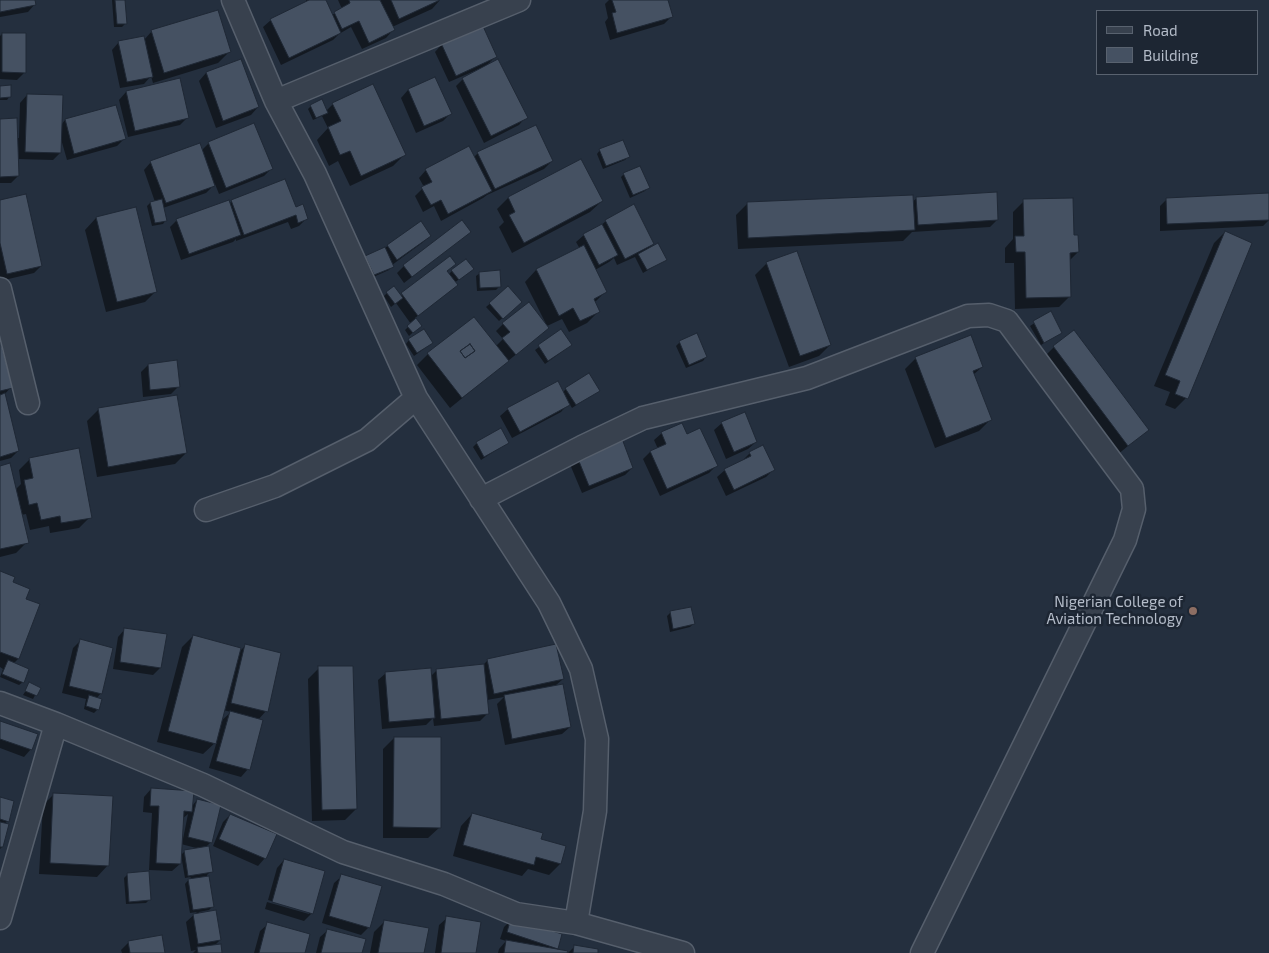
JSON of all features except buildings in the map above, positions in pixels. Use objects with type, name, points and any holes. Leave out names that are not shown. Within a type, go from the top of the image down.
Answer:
[{"type":"street","points":[[233,0],[276,101],[315,174],[416,398],[549,603],[581,669],[597,739],[595,812],[576,923]]},
{"type":"street","points":[[276,101],[519,0]]},
{"type":"street","points":[[0,289],[28,403]]},
{"type":"street","points":[[481,499],[643,418],[807,378],[968,316],[989,315],[1007,321],[1132,489],[1134,509],[1125,540],[922,953]]},
{"type":"street","points":[[206,510],[275,486],[367,440],[416,398]]},
{"type":"street","points":[[0,703],[202,784],[343,852],[444,884],[516,914],[576,923],[683,953]]},
{"type":"street","points":[[0,918],[56,724]]},
{"type":"place","name":"Nigerian College of Aviation Technology","points":[[1193,611]]}]
